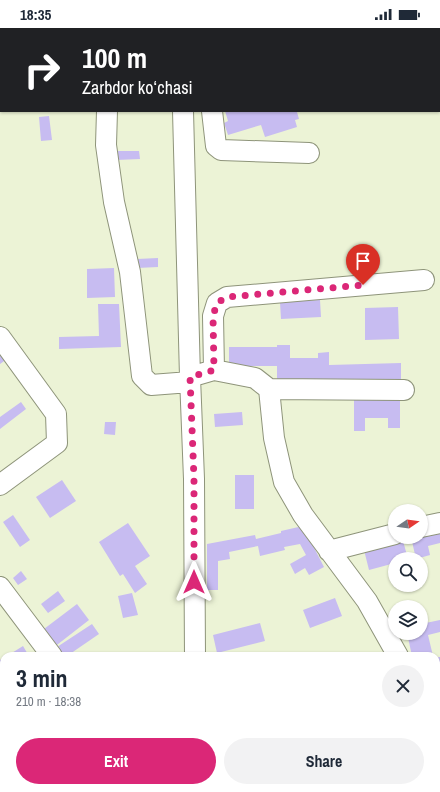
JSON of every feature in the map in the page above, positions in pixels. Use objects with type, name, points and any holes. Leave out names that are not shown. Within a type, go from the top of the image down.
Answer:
[{"type":"street","points":[[107,112],[106,146],[114,202],[130,272],[142,376],[151,385],[190,380],[214,370],[255,378],[268,388],[404,390]]},
{"type":"street","points":[[183,112],[194,479],[195,652]]},
{"type":"street","points":[[212,112],[216,146],[221,150],[309,153]]},
{"type":"street","points":[[214,370],[213,316],[217,303],[227,297],[424,280]]},
{"type":"street","points":[[0,337],[56,414],[57,444],[0,485]]},
{"type":"street","points":[[268,388],[274,438],[284,482],[303,515],[367,600],[396,652]]},
{"type":"street","points":[[428,526],[440,523]]},
{"type":"street","points":[[330,551],[388,536]]},
{"type":"street","points":[[0,587],[49,652]]},
{"type":"building","points":[[225,112],[297,112],[299,119],[295,120],[297,127],[265,137],[261,125],[228,135],[224,123],[228,121]]},
{"type":"building","points":[[49,116],[52,140],[41,141],[39,117]]},
{"type":"building","points":[[116,151],[139,151],[140,159],[116,160]]},
{"type":"building","points":[[158,258],[158,267],[137,268],[137,259]]},
{"type":"building","points":[[114,268],[115,297],[87,298],[87,269]]},
{"type":"building","points":[[320,300],[321,317],[281,319],[280,302]]},
{"type":"building","points":[[98,304],[119,304],[121,347],[59,349],[59,337],[99,336]]},
{"type":"building","points":[[398,307],[399,339],[365,340],[365,308]]},
{"type":"building","points":[[277,345],[290,345],[290,358],[318,358],[318,353],[329,352],[329,365],[401,363],[401,381],[277,381],[277,366],[229,366],[229,347],[277,347]]},
{"type":"building","points":[[0,350],[7,359],[0,364]]},
{"type":"building","points":[[400,399],[400,428],[388,428],[388,418],[365,418],[365,431],[354,431],[354,400]]},
{"type":"building","points":[[21,402],[26,409],[0,429],[0,417]]},
{"type":"building","points":[[242,412],[243,425],[215,427],[214,414]]},
{"type":"building","points":[[105,422],[116,422],[115,435],[104,434]]},
{"type":"building","points":[[235,475],[254,475],[254,509],[235,509]]},
{"type":"building","points":[[62,480],[76,501],[50,518],[36,497]]},
{"type":"building","points":[[13,515],[30,540],[20,547],[3,522]]},
{"type":"building","points":[[128,523],[150,556],[135,566],[147,584],[135,593],[123,574],[120,576],[99,542]]},
{"type":"building","points":[[303,526],[324,567],[309,575],[305,568],[295,574],[290,564],[306,555],[300,544],[284,547],[285,550],[260,556],[258,546],[229,552],[230,559],[218,561],[218,590],[207,590],[207,544],[255,535],[256,539]]},
{"type":"building","points":[[440,526],[440,543],[428,546],[430,555],[428,556],[428,552],[414,552],[413,544],[428,544],[428,529]]},
{"type":"building","points":[[388,540],[388,544],[404,544],[406,552],[388,552],[388,565],[369,570],[363,546]]},
{"type":"building","points":[[21,571],[27,579],[18,585],[13,578]]},
{"type":"building","points":[[58,591],[65,601],[48,613],[41,604]]},
{"type":"building","points":[[132,593],[138,615],[123,618],[118,596]]},
{"type":"building","points":[[335,598],[342,616],[310,628],[303,610]]},
{"type":"building","points":[[77,604],[89,620],[53,648],[40,632]]},
{"type":"building","points":[[440,620],[440,632],[428,635],[428,623]]},
{"type":"building","points":[[260,623],[265,641],[217,652],[213,635]]},
{"type":"building","points":[[92,624],[99,634],[73,652],[60,652],[57,647]]},
{"type":"building","points":[[428,635],[432,652],[411,652],[409,640],[428,640]]},
{"type":"building","points":[[23,646],[27,652],[13,652]]},
{"type":"route","points":[[194,582],[194,453],[190,377],[214,370],[213,316],[217,303],[227,297],[363,285]]}]
